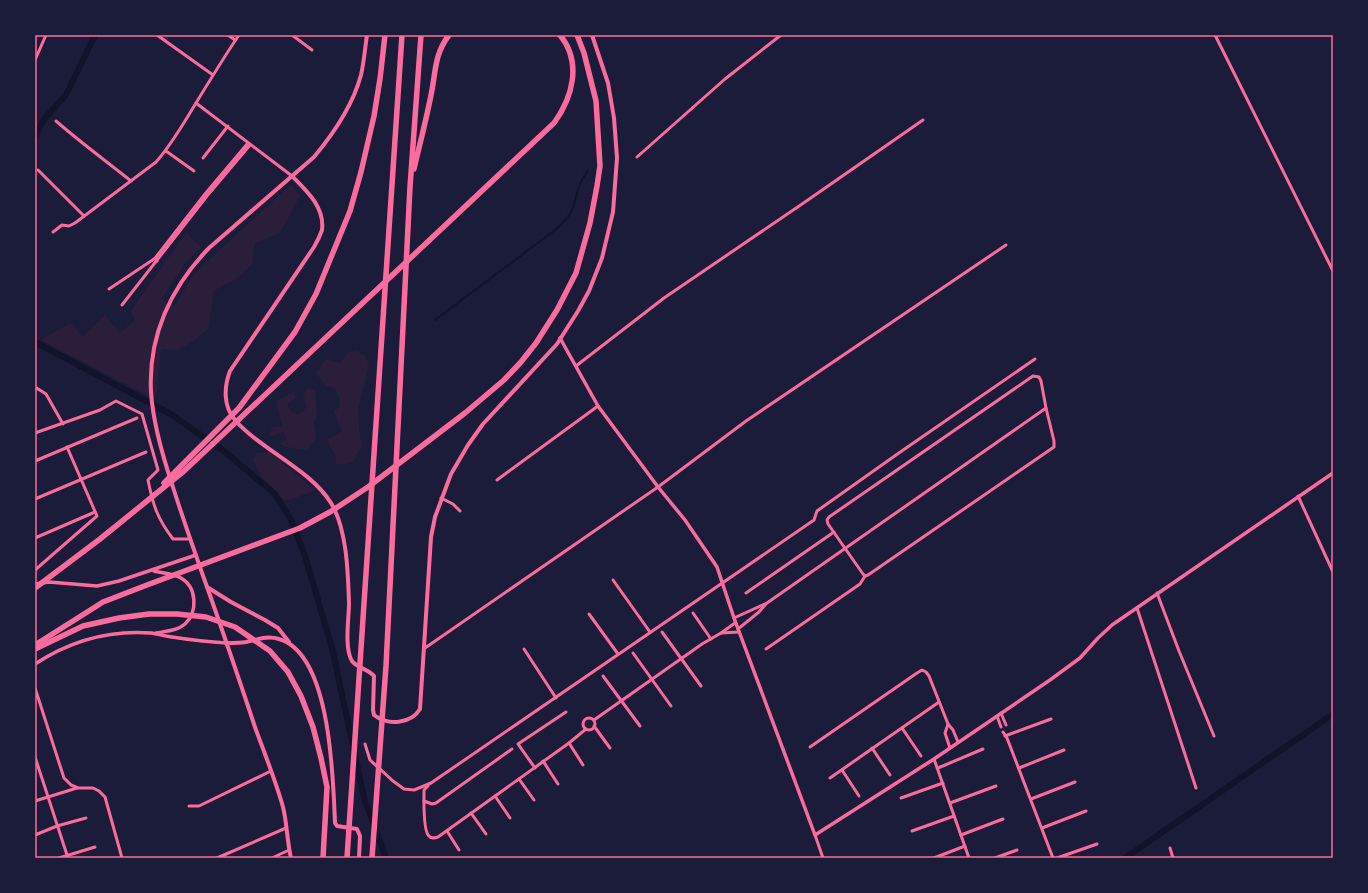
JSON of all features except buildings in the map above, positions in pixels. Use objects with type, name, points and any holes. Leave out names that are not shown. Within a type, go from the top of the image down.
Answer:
[{"type":"highway","points":[[139,507],[239,408],[295,332],[327,270],[350,211],[374,116],[385,35]]},
{"type":"highway","points":[[347,858],[402,35]]},
{"type":"highway","points":[[372,858],[386,666],[410,187],[421,35]]},
{"type":"highway","points":[[410,187],[432,90],[437,58],[441,46],[449,35]]},
{"type":"highway","points":[[35,588],[100,539],[202,456],[554,123],[567,102],[573,81],[570,56],[567,46],[560,35]]},
{"type":"highway","points":[[35,645],[103,602],[300,528],[330,512],[368,487],[465,413],[504,380],[521,362],[536,343],[557,310],[576,272],[590,222],[597,186],[600,166],[596,101],[584,52],[577,35]]},
{"type":"highway","points":[[35,648],[83,626],[119,618],[149,614],[177,614],[206,617],[235,626],[270,650],[288,672],[301,696],[313,727],[321,758],[327,787],[323,858]]},
{"type":"main road","points":[[290,858],[283,807],[189,537],[161,450],[151,392],[154,350],[162,322],[175,292],[195,262],[292,176],[319,151],[328,140],[356,90],[361,74],[367,35]]},
{"type":"main road","points":[[292,176],[310,194],[318,208],[322,229],[314,247],[230,371],[226,382],[225,391],[230,410],[235,419],[250,433],[312,481],[324,493],[336,513],[343,535],[347,570],[350,653],[352,660],[356,664],[371,672],[374,676],[374,715],[377,718],[387,722],[407,720],[416,715],[420,709],[432,538],[435,517],[451,474],[483,424],[544,359],[560,338],[589,291],[602,258],[613,212],[617,158],[614,118],[608,83],[592,35]]},
{"type":"main road","points":[[207,587],[278,628],[306,662],[319,693],[328,734],[333,769],[335,823],[337,826],[357,829],[360,836],[359,858]]},
{"type":"main road","points":[[227,644],[244,643],[265,638],[277,638],[290,643]]},
{"type":"street","points":[[35,60],[46,35]]},
{"type":"street","points":[[157,35],[213,75]]},
{"type":"street","points":[[228,35],[235,40]]},
{"type":"street","points":[[53,232],[62,225],[69,226],[75,223],[156,162],[166,151],[179,132],[239,35]]},
{"type":"street","points":[[292,35],[312,50]]},
{"type":"street","points":[[637,157],[725,79],[781,35]]},
{"type":"street","points":[[1215,35],[1333,271]]},
{"type":"street","points":[[196,103],[292,176]]},
{"type":"street","points":[[576,366],[664,298],[806,202],[923,120]]},
{"type":"street","points":[[56,122],[74,138],[94,151],[131,181]]},
{"type":"street","points":[[203,158],[228,126]]},
{"type":"street","points":[[122,305],[205,194],[249,144]]},
{"type":"street","points":[[166,151],[194,171]]},
{"type":"street","points":[[38,170],[84,216]]},
{"type":"street","points":[[425,648],[658,488],[746,421],[1006,245]]},
{"type":"street","points":[[109,289],[157,258]]},
{"type":"street","points":[[560,338],[598,406],[658,488],[685,520],[717,567],[738,630],[823,858]]},
{"type":"street","points":[[365,744],[370,760],[404,789],[414,790],[428,785],[814,520],[817,512],[862,479],[1035,359]]},
{"type":"street","points":[[766,649],[860,584],[865,576],[868,576],[1054,447],[1054,441],[1039,377],[1033,376],[830,517],[828,524],[865,576]]},
{"type":"street","points":[[35,387],[46,394],[63,424]]},
{"type":"street","points":[[35,433],[100,410],[116,401],[142,414],[158,470],[148,480],[154,507],[165,528],[174,538],[189,537]]},
{"type":"street","points":[[497,480],[598,406]]},
{"type":"street","points":[[734,618],[767,603],[1046,408]]},
{"type":"street","points":[[35,461],[137,418]]},
{"type":"street","points":[[35,570],[97,516],[67,447]]},
{"type":"street","points":[[35,499],[146,452]]},
{"type":"street","points":[[814,835],[934,759],[1080,658],[1106,630],[1333,472]]},
{"type":"street","points":[[1298,496],[1333,572]]},
{"type":"street","points":[[441,498],[453,504],[460,511]]},
{"type":"street","points":[[35,538],[95,512]]},
{"type":"street","points":[[746,593],[834,532]]},
{"type":"street","points":[[35,584],[49,582],[97,586],[118,582],[196,555]]},
{"type":"street","points":[[35,664],[48,655],[76,642],[103,635],[152,633],[175,630],[185,624],[193,611],[194,598],[190,587],[181,578],[153,570]]},
{"type":"street","points":[[613,580],[650,632]]},
{"type":"street","points":[[1157,594],[1214,736]]},
{"type":"street","points":[[721,633],[738,630],[767,603]]},
{"type":"street","points":[[1137,608],[1196,788]]},
{"type":"street","points":[[693,612],[711,639]]},
{"type":"street","points":[[589,614],[618,654]]},
{"type":"street","points":[[594,720],[681,658],[736,623]]},
{"type":"street","points":[[662,632],[701,686]]},
{"type":"street","points":[[152,633],[171,637],[227,644]]},
{"type":"street","points":[[524,649],[556,698]]},
{"type":"street","points":[[633,653],[671,706]]},
{"type":"street","points":[[810,747],[922,670],[926,672],[948,724],[954,730],[958,742]]},
{"type":"street","points":[[603,676],[640,726]]},
{"type":"street","points":[[35,688],[64,778],[71,785],[78,788]]},
{"type":"street","points":[[830,778],[939,702]]},
{"type":"street","points":[[535,768],[518,744],[566,712]]},
{"type":"street","points":[[1001,713],[1006,726]]},
{"type":"street","points":[[997,716],[1001,727]]},
{"type":"street","points":[[586,729],[583,726],[584,720],[589,718],[594,720]]},
{"type":"street","points":[[1006,735],[1051,719]]},
{"type":"street","points":[[594,720],[594,726],[610,748]]},
{"type":"street","points":[[948,724],[945,733],[950,748]]},
{"type":"street","points":[[428,785],[424,790],[425,830],[428,836],[438,838],[543,761],[569,744],[586,729],[590,730],[594,726]]},
{"type":"street","points":[[902,728],[921,756]]},
{"type":"street","points":[[1008,730],[1006,735],[1053,858]]},
{"type":"street","points":[[569,744],[583,766]]},
{"type":"street","points":[[872,748],[890,775]]},
{"type":"street","points":[[938,768],[983,749]]},
{"type":"street","points":[[424,801],[432,804],[436,803],[512,750]]},
{"type":"street","points":[[1019,768],[1064,750]]},
{"type":"street","points":[[35,757],[37,768],[67,857]]},
{"type":"street","points":[[934,759],[969,858]]},
{"type":"street","points":[[543,761],[558,784]]},
{"type":"street","points":[[842,770],[859,796]]},
{"type":"street","points":[[189,806],[199,806],[271,771]]},
{"type":"street","points":[[519,779],[534,800]]},
{"type":"street","points":[[1031,799],[1075,782]]},
{"type":"street","points":[[901,798],[943,783]]},
{"type":"street","points":[[950,803],[996,786]]},
{"type":"street","points":[[35,801],[78,788],[93,788],[99,791],[105,797],[122,858]]},
{"type":"street","points":[[495,796],[510,818]]},
{"type":"street","points":[[1042,828],[1086,812]]},
{"type":"street","points":[[471,813],[486,834]]},
{"type":"street","points":[[912,831],[954,816]]},
{"type":"street","points":[[35,835],[57,826],[86,818]]},
{"type":"street","points":[[961,835],[1003,819]]},
{"type":"street","points":[[217,858],[286,828]]},
{"type":"street","points":[[447,831],[459,850]]},
{"type":"street","points":[[1057,858],[1097,844]]},
{"type":"street","points":[[934,858],[965,846]]},
{"type":"street","points":[[59,858],[67,857],[95,847]]},
{"type":"street","points":[[1170,848],[1173,858]]},
{"type":"street","points":[[272,858],[289,850]]},
{"type":"street","points":[[995,858],[1016,850]]},
{"type":"shaded area","points":[[293,186],[300,196],[280,233],[255,243],[252,264],[238,278],[214,291],[208,329],[192,342],[177,350],[161,349],[157,392],[154,399],[41,340],[70,323],[83,337],[105,315],[120,333],[135,320],[130,312],[186,233],[201,247],[184,265],[162,299],[175,306],[198,270],[287,188]]},
{"type":"shaded area","points":[[357,351],[365,356],[369,364],[358,411],[360,436],[363,446],[358,452],[355,460],[346,464],[336,464],[335,453],[329,446],[328,439],[342,431],[334,412],[340,406],[339,397],[335,388],[326,386],[316,373],[326,359],[340,363],[349,352]]},
{"type":"shaded area","points":[[308,387],[315,391],[317,413],[314,423],[316,439],[307,450],[285,447],[279,443],[287,440],[284,432],[268,437],[273,427],[282,426],[276,402],[295,391],[296,398],[290,401],[287,405],[291,412],[297,414],[303,412],[307,406],[303,396]]},
{"type":"shaded area","points":[[269,452],[316,490],[285,500],[261,476],[253,460],[256,453]]},
{"type":"waterway","points":[[35,136],[45,118],[66,95],[95,35]]},
{"type":"waterway","points":[[435,320],[555,230],[567,218],[572,210],[580,184],[588,171]]},
{"type":"waterway","points":[[35,342],[169,413],[225,452],[275,494],[291,520],[305,556],[332,648],[364,798],[386,858]]},
{"type":"waterway","points":[[1125,858],[1333,714]]}]
